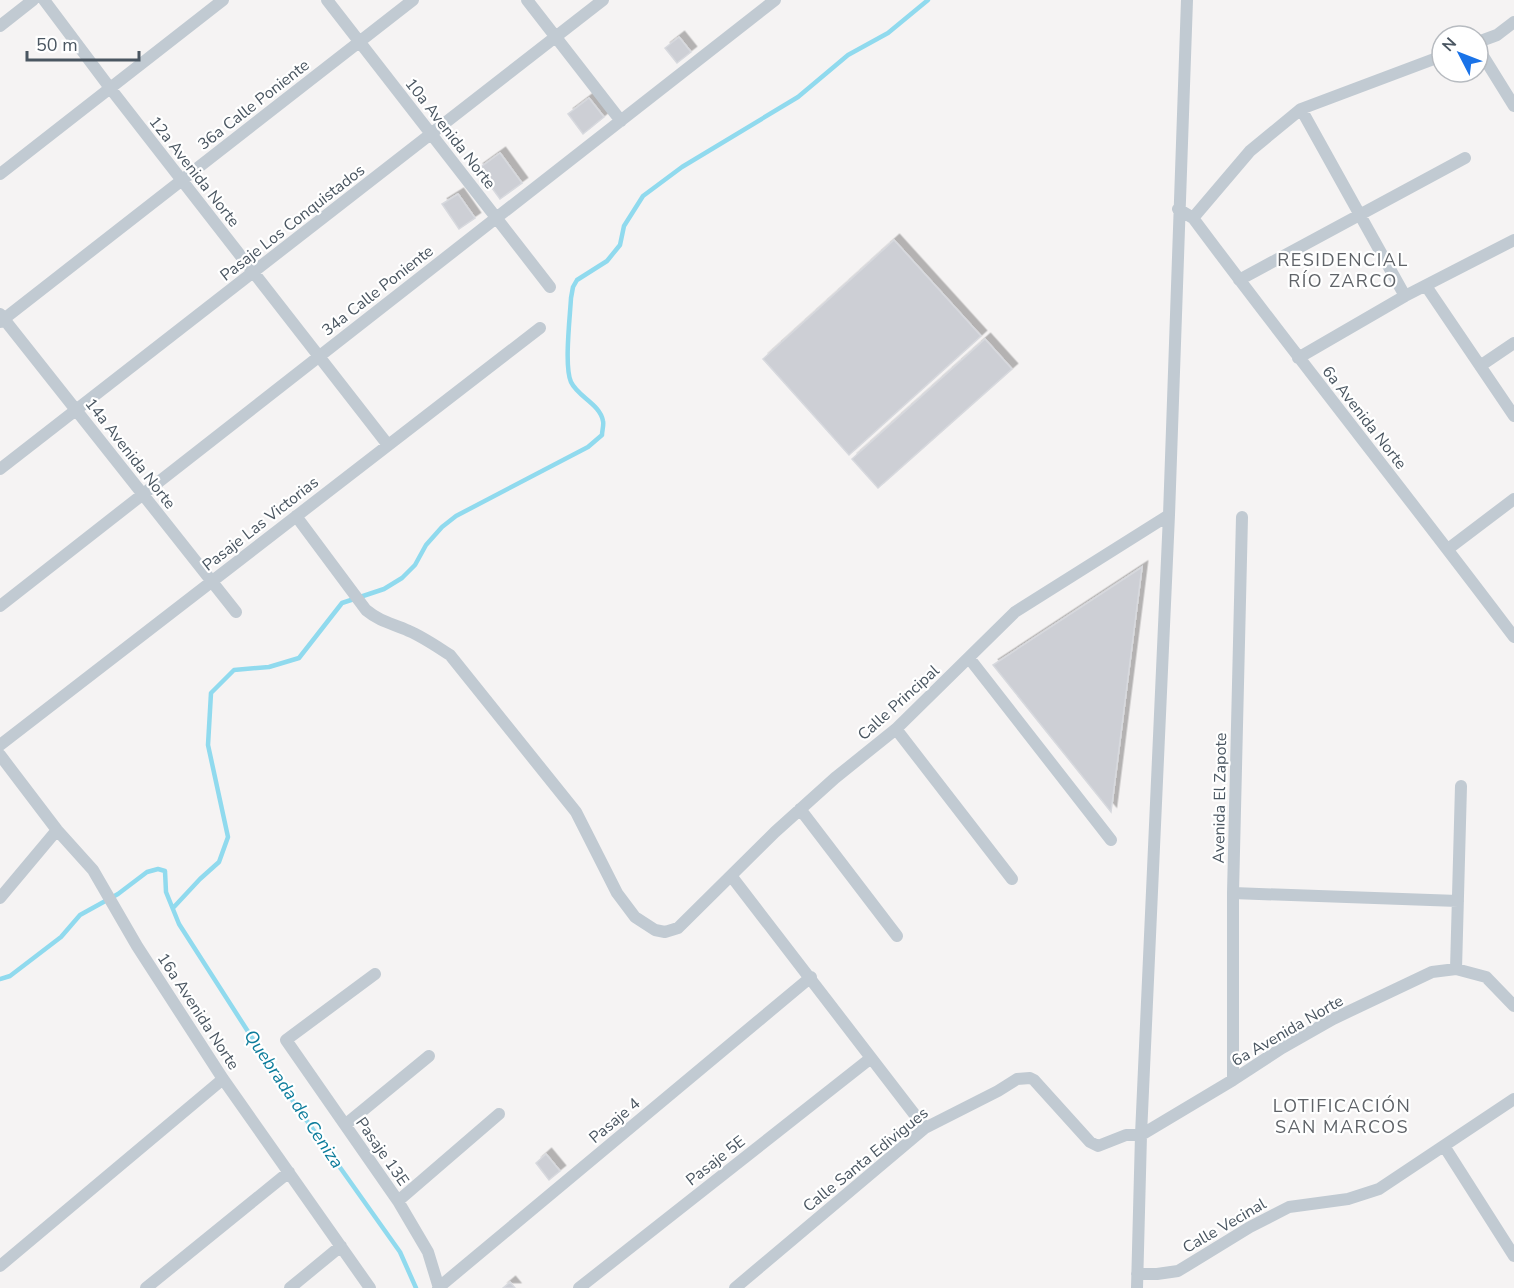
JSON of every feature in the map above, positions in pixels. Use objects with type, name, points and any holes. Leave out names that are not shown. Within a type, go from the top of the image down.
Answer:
[{"type":"street","points":[[0,26],[33,0]]},
{"type":"street","name":"12a Avenida Norte","points":[[44,0],[388,445]]},
{"type":"street","points":[[0,174],[223,0]]},
{"type":"street","name":"10a Avenida Norte","points":[[327,0],[550,287]]},
{"type":"street","name":"36a Calle Poniente","points":[[1,318],[413,0]]},
{"type":"street","points":[[527,0],[621,121]]},
{"type":"street","name":"Pasaje Los Conquistados","points":[[0,469],[603,0]]},
{"type":"street","name":"34a Calle Poniente","points":[[0,606],[775,0]]},
{"type":"street","points":[[1137,1288],[1141,1135],[1169,515],[1187,0]]},
{"type":"street","points":[[1490,38],[1514,22]]},
{"type":"street","points":[[1178,209],[1193,218],[1250,151],[1301,109],[1430,61]]},
{"type":"street","points":[[1490,67],[1514,106]]},
{"type":"street","points":[[1301,109],[1405,296]]},
{"type":"street","points":[[1239,280],[1465,158]]},
{"type":"street","name":"6a Avenida Norte","points":[[1193,218],[1514,637]]},
{"type":"street","points":[[1298,358],[1405,296],[1514,240]]},
{"type":"street","points":[[1426,286],[1514,416]]},
{"type":"street","name":"14a Avenida Norte","points":[[1,318],[236,612]]},
{"type":"street","name":"Pasaje Las Victorias","points":[[0,745],[540,328]]},
{"type":"street","points":[[1480,366],[1514,343]]},
{"type":"street","points":[[1448,549],[1514,499]]},
{"type":"street","name":"Calle Principal","points":[[296,516],[366,610],[382,621],[406,629],[429,641],[450,655],[576,812],[617,893],[635,917],[655,930],[665,932],[678,928],[801,809],[835,778],[896,729],[1015,612],[1169,515]]},
{"type":"street","name":"Avenida El Zapote","points":[[1233,1080],[1233,893],[1242,517]]},
{"type":"street","points":[[969,658],[1111,840]]},
{"type":"street","points":[[896,729],[1012,879]]},
{"type":"street","name":"16a Avenida Norte","points":[[0,755],[99,881],[115,911],[223,1079],[370,1288]]},
{"type":"street","points":[[1461,786],[1456,969],[1486,977],[1514,1006]]},
{"type":"street","points":[[801,809],[897,936]]},
{"type":"street","points":[[0,898],[57,830]]},
{"type":"street","points":[[732,877],[925,1128]]},
{"type":"street","points":[[1233,893],[1458,901]]},
{"type":"street","name":"6a Avenida Norte","points":[[1141,1135],[1333,1019],[1422,975],[1443,969],[1456,969]]},
{"type":"street","name":"Pasaje 13E","points":[[375,974],[286,1040],[398,1200],[428,1252],[439,1288]]},
{"type":"street","name":"Pasaje 4","points":[[439,1288],[811,977]]},
{"type":"street","points":[[345,1125],[429,1056]]},
{"type":"street","name":"Pasaje 5E","points":[[579,1288],[871,1058]]},
{"type":"street","name":"Calle Santa Edivigues","points":[[735,1288],[925,1128],[1017,1079],[1024,1077],[1034,1080],[1090,1142],[1098,1146],[1126,1135],[1141,1135]]},
{"type":"street","points":[[0,1266],[223,1079]]},
{"type":"street","name":"Calle Vecinal","points":[[1137,1274],[1178,1271],[1250,1227],[1289,1207],[1348,1199],[1379,1189],[1514,1099]]},
{"type":"street","points":[[398,1200],[499,1114]]},
{"type":"street","points":[[1444,1146],[1514,1256]]},
{"type":"street","points":[[146,1288],[289,1172]]},
{"type":"street","points":[[290,1288],[340,1246]]},
{"type":"building","points":[[679,37],[691,52],[677,63],[665,48]]},
{"type":"building","points":[[589,98],[604,117],[583,134],[568,114]]},
{"type":"building","points":[[500,153],[522,183],[500,199],[478,169]]},
{"type":"building","points":[[458,194],[475,218],[459,229],[442,204]]},
{"type":"building","points":[[894,240],[981,336],[849,455],[763,359]]},
{"type":"building","points":[[894,240],[981,336],[849,455],[763,359]]},
{"type":"building","points":[[985,339],[1012,369],[878,488],[852,459]]},
{"type":"building","points":[[1142,567],[1111,812],[993,665]]},
{"type":"building","points":[[546,1154],[560,1171],[549,1180],[536,1163]]},
{"type":"building","points":[[510,1282],[515,1288],[503,1288]]},
{"type":"waterway","points":[[173,908],[219,862],[228,837],[208,745],[211,693],[234,670],[269,667],[299,658],[342,603],[384,589],[402,578],[415,565],[426,545],[442,527],[456,516],[588,447],[602,435],[601,415],[574,387],[569,375],[571,298],[577,280],[607,261],[620,245],[624,226],[643,196],[682,167],[798,97],[848,55],[888,33],[928,0]]},
{"type":"waterway","name":"Quebrada de Ceniza","points":[[0,979],[10,976],[61,937],[80,915],[118,894],[147,872],[158,869],[165,871],[166,892],[179,924],[290,1097],[400,1252],[416,1288]]},
{"type":"district","name":"RESIDENCIAL RÍO ZARCO","points":[[1343,270]]},
{"type":"district","name":"LOTIFICACIÓN SAN MARCOS","points":[[1342,1116]]}]
